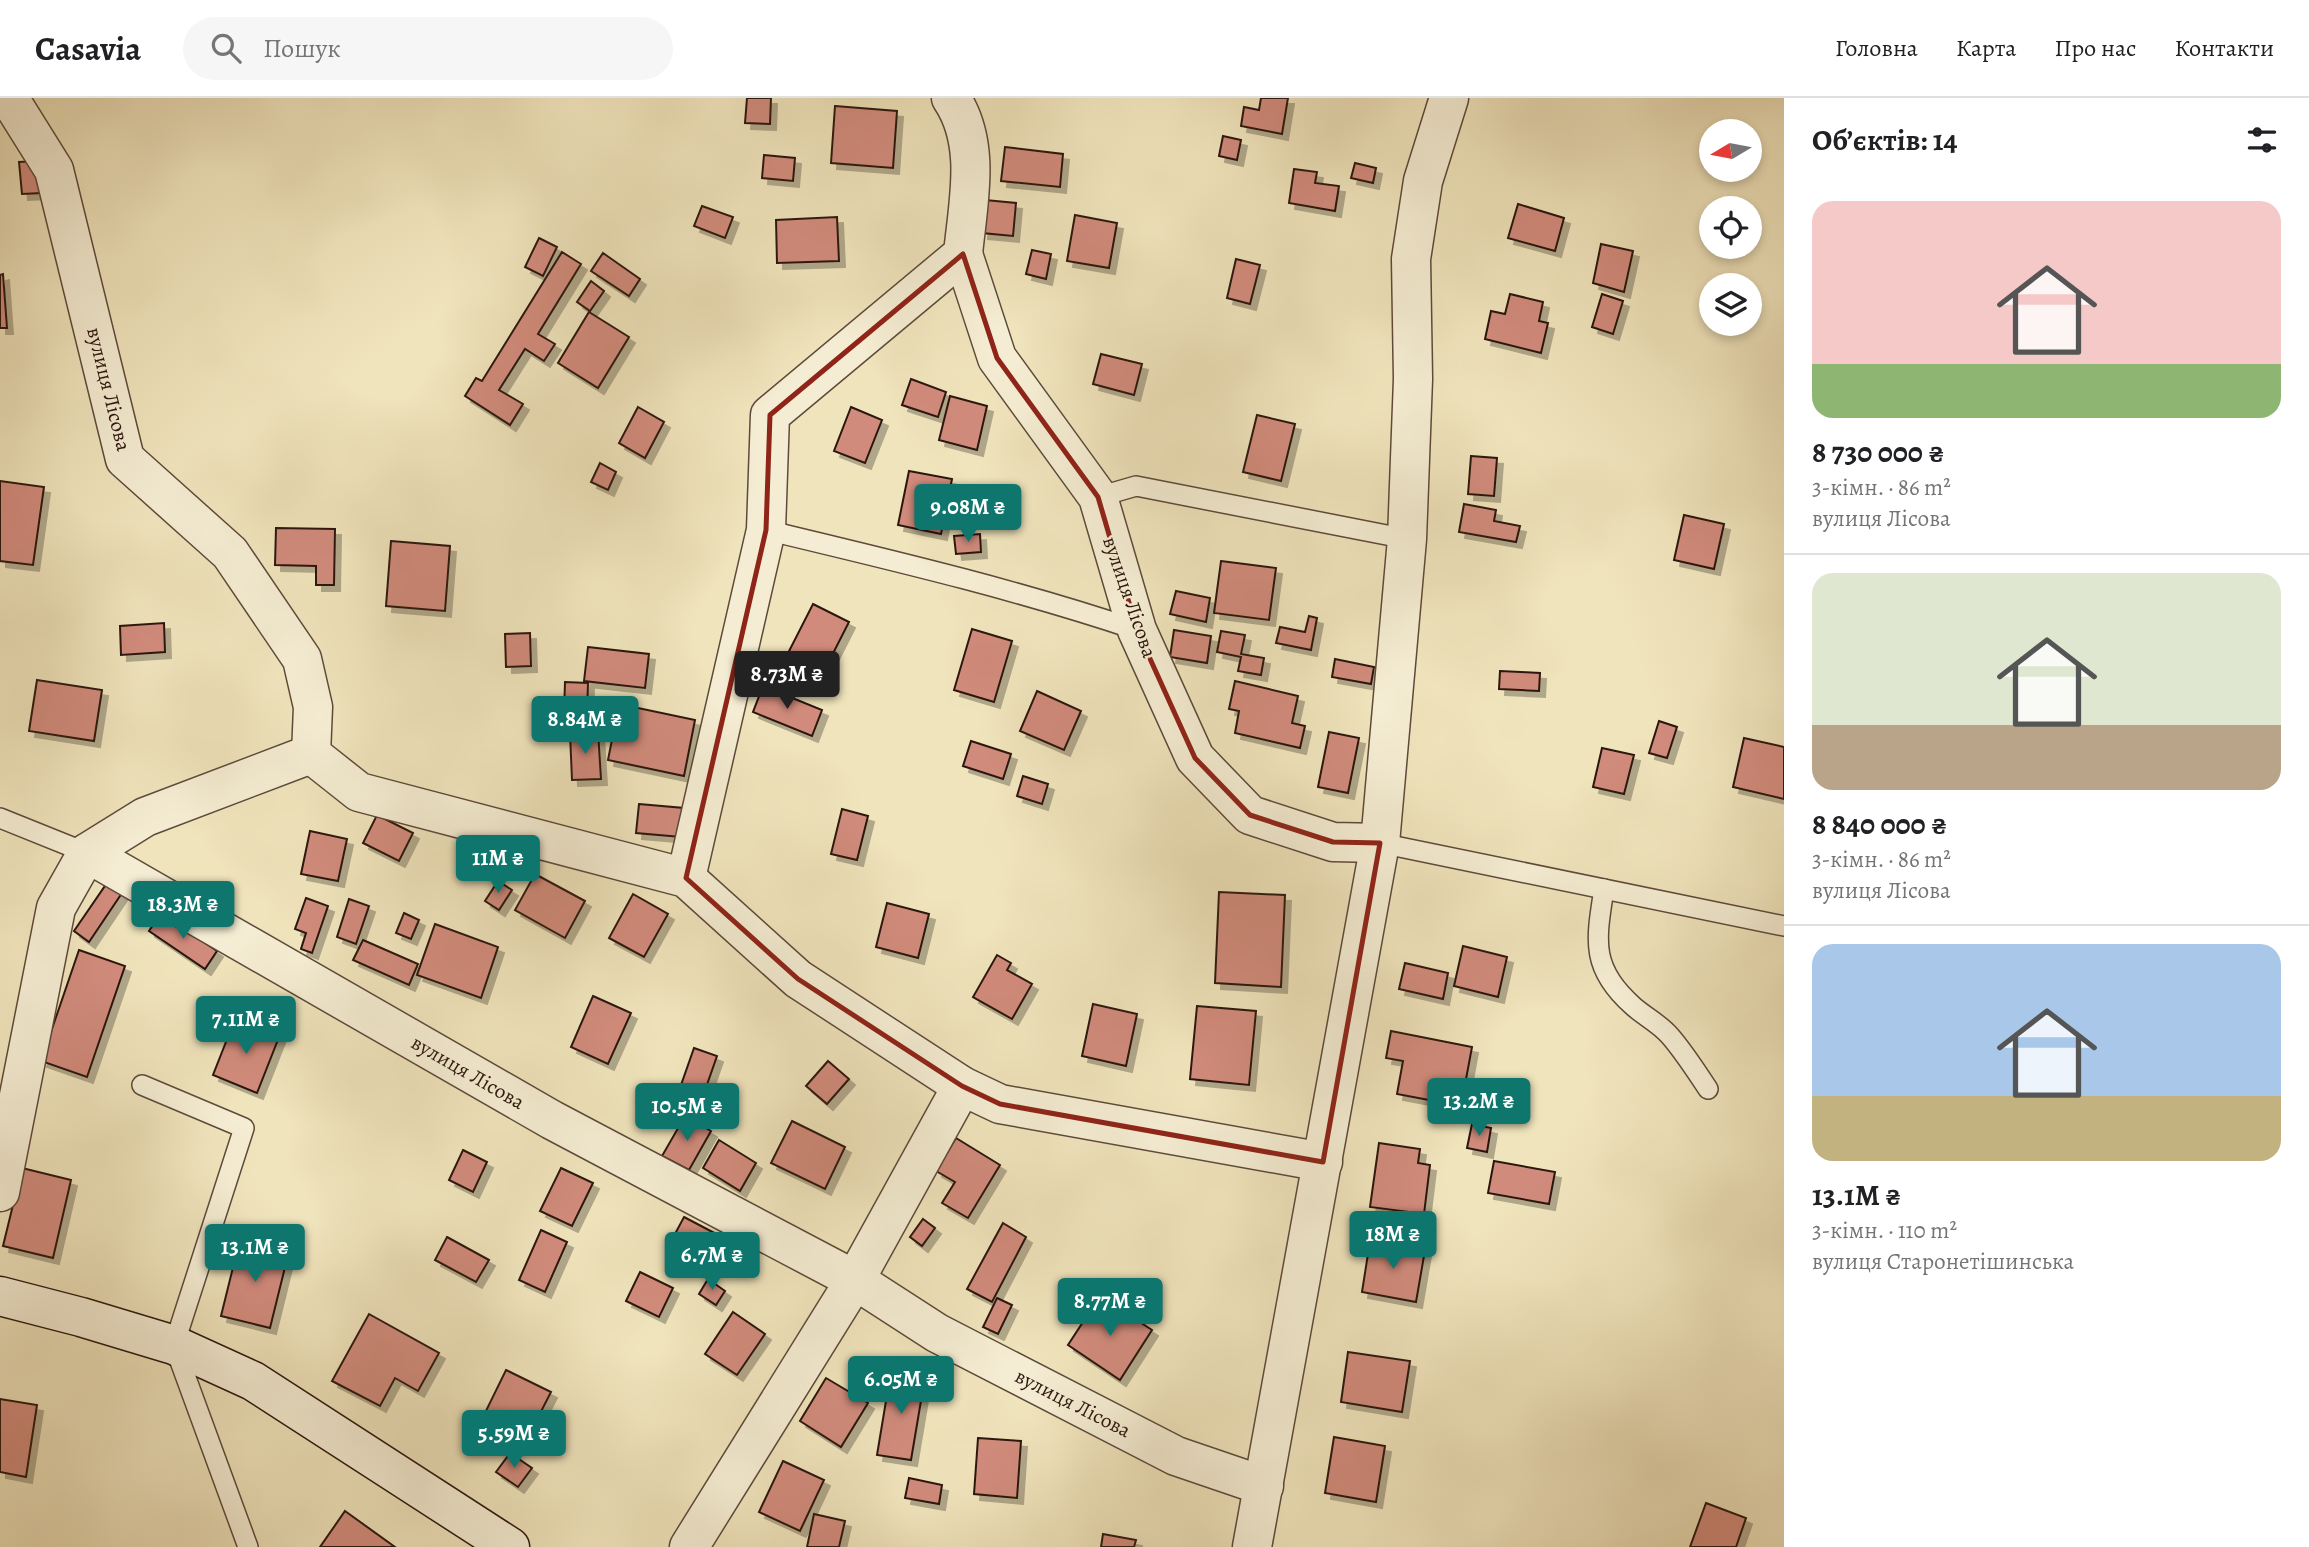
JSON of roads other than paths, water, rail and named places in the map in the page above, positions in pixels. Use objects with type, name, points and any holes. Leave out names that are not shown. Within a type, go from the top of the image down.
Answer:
[{"type":"street","name":"вулиця Лісова","points":[[9,98],[54,170],[125,459],[230,553],[302,659],[313,707],[312,754]]},
{"type":"street","name":"вулиця Лісова","points":[[951,98],[962,113],[972,165],[963,254],[997,358],[1098,497],[1137,630],[1195,758],[1250,815],[1333,842],[1380,843]]},
{"type":"street","points":[[1252,1547],[1380,843],[1407,539],[1413,379],[1411,259],[1423,181],[1450,98]]},
{"type":"street","points":[[687,878],[766,530],[770,415],[963,254]]},
{"type":"street","points":[[0,1192],[56,908],[87,853],[145,817],[312,754],[359,792],[687,878],[798,979],[962,1086],[1000,1104],[1323,1163]]},
{"type":"street","name":"вулиця Лісова","points":[[87,853],[552,1120],[855,1280],[937,1333],[1177,1456],[1264,1486]]},
{"type":"street","points":[[690,1547],[855,1280],[962,1086]]},
{"type":"street","points":[[0,1296],[174,1345],[253,1381],[510,1547]]},
{"type":"lane","points":[[1098,497],[1136,486],[1407,539]]},
{"type":"lane","points":[[766,530],[1054,602],[1137,630]]},
{"type":"lane","points":[[0,818],[87,853]]},
{"type":"lane","points":[[1380,843],[1784,926]]},
{"type":"lane","points":[[1604,889],[1597,937],[1602,969],[1615,988],[1633,1006],[1669,1035],[1708,1089]]},
{"type":"lane","points":[[142,1085],[244,1128],[174,1345],[248,1547]]}]
